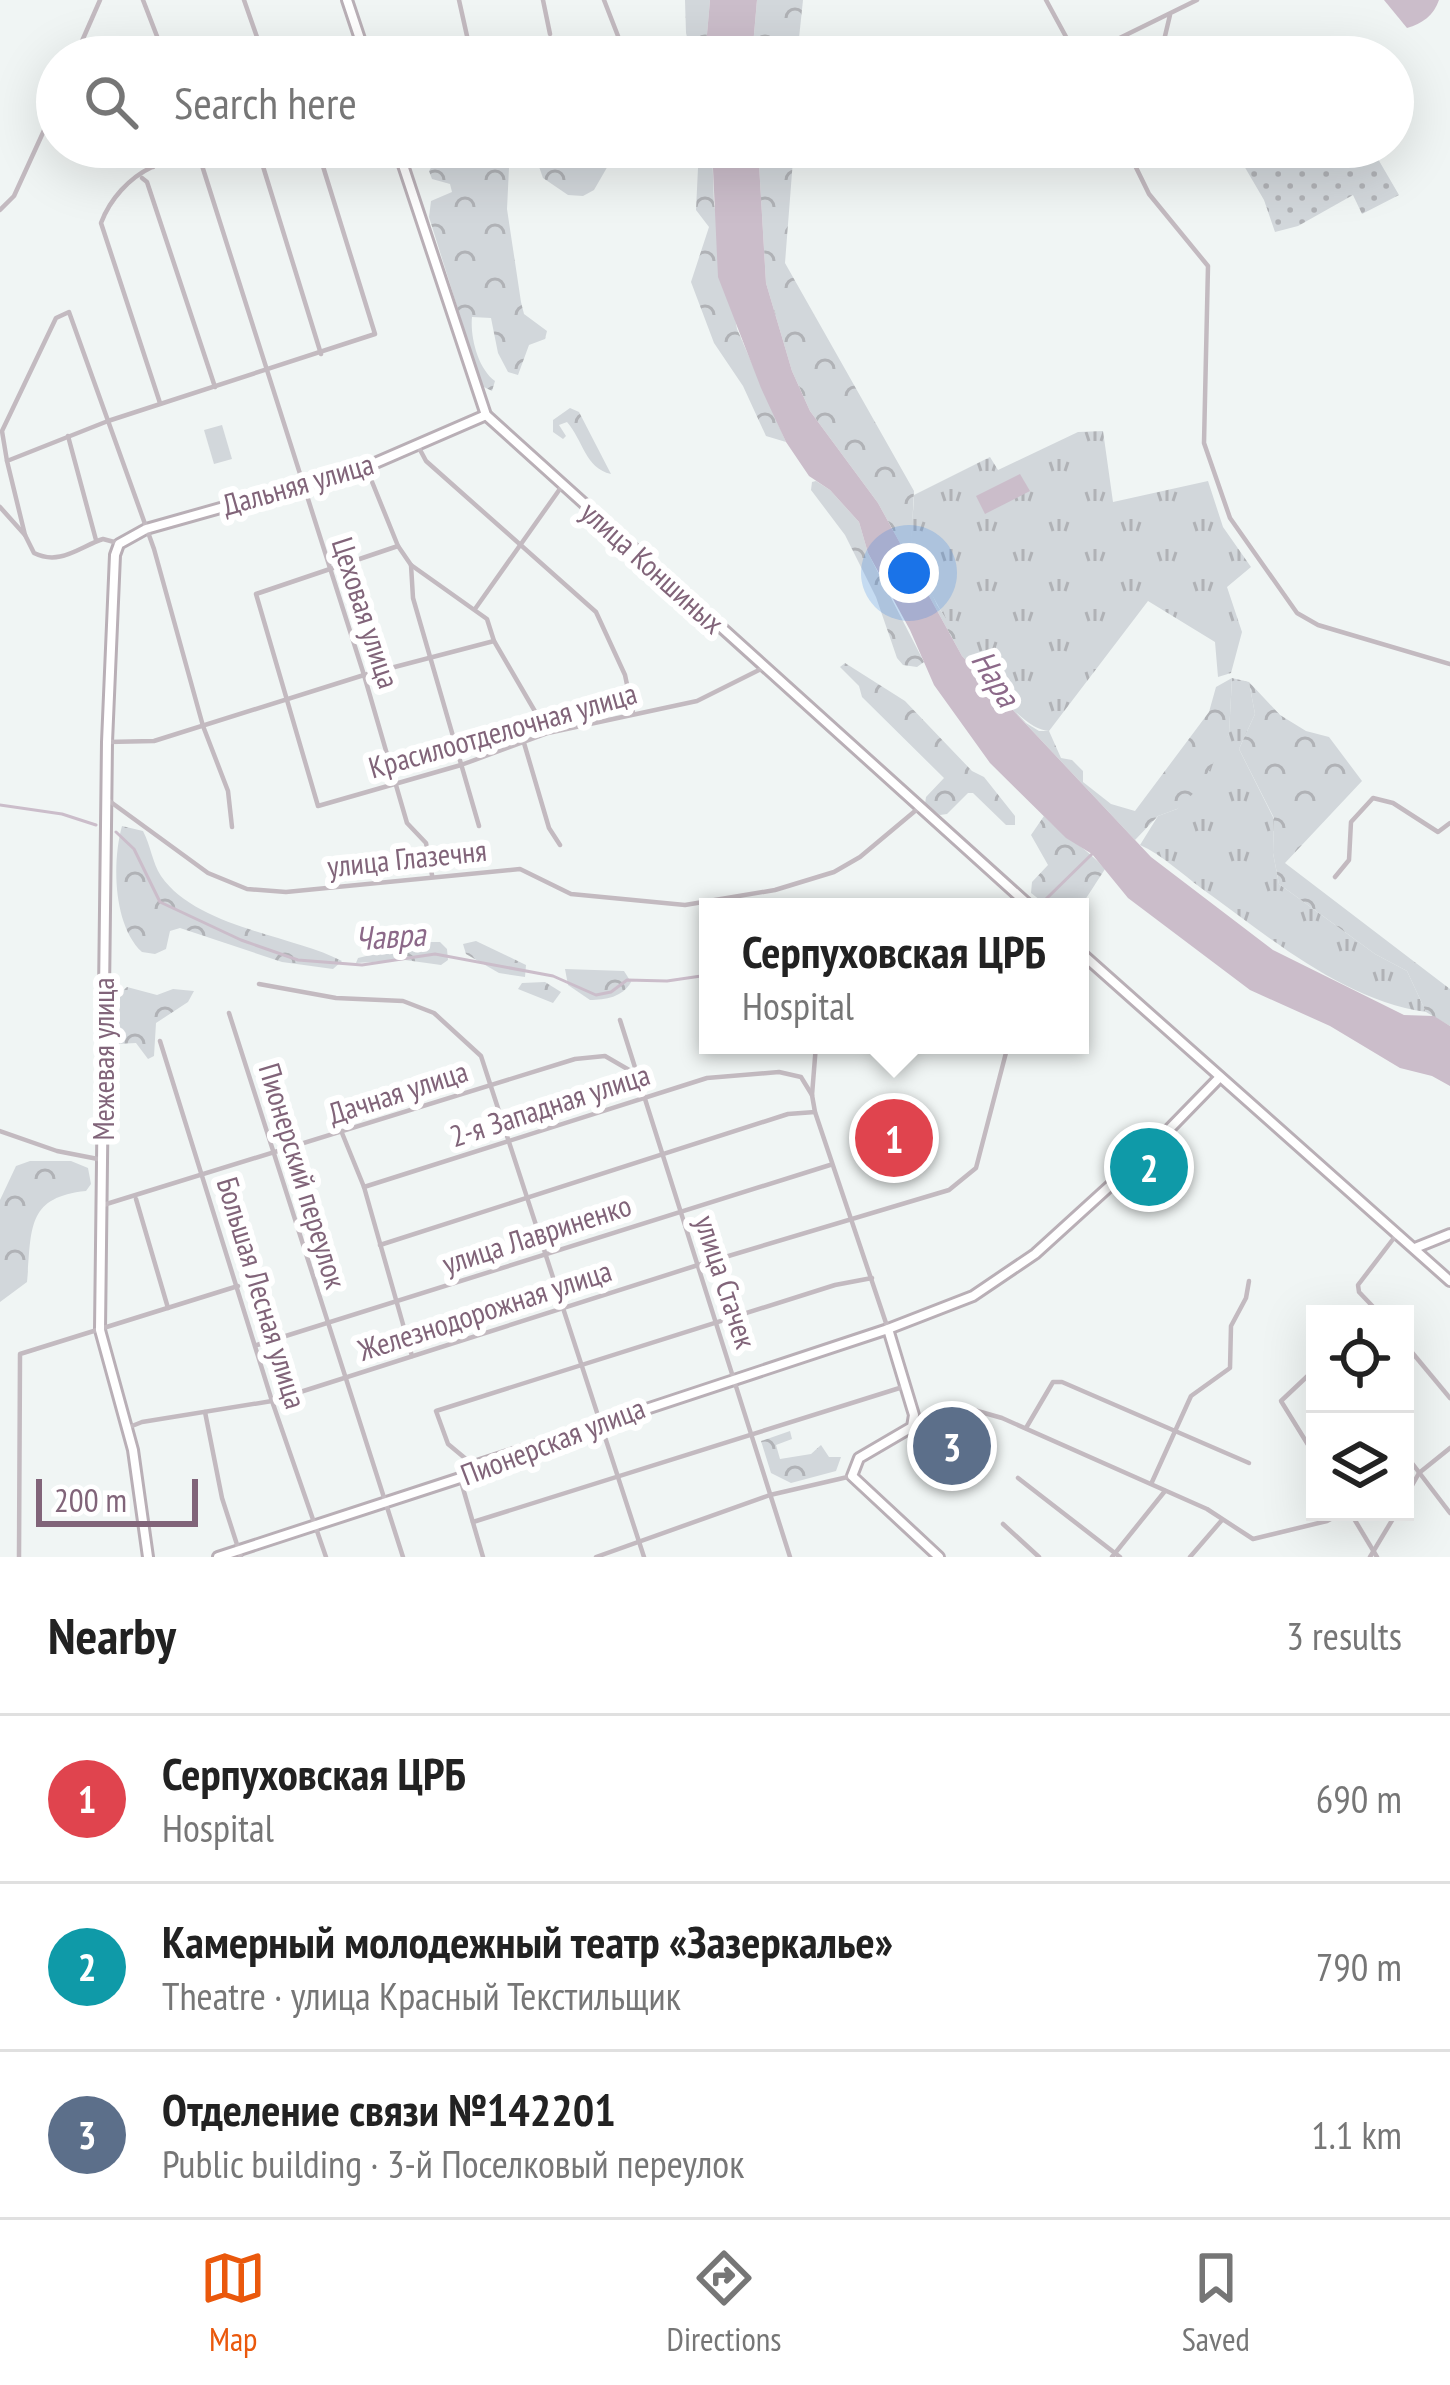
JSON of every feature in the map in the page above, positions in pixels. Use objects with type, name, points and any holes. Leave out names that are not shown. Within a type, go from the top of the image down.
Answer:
[{"type":"street","points":[[84,36],[100,0]]},
{"type":"street","points":[[143,0],[158,36]]},
{"type":"street","points":[[244,0],[257,36]]},
{"type":"street","points":[[347,0],[359,36]]},
{"type":"street","points":[[459,0],[467,36]]},
{"type":"street","points":[[543,0],[550,34]]},
{"type":"street","points":[[604,0],[618,36]]},
{"type":"street","points":[[1124,36],[1197,0]]},
{"type":"street","points":[[1049,2],[1068,36]]},
{"type":"street","points":[[1165,36],[1170,15]]},
{"type":"street","points":[[0,210],[14,196],[36,154]]},
{"type":"street","points":[[151,168],[123,186],[100,224],[160,404]]},
{"type":"street","name":"Цеховая улица","points":[[208,168],[406,823],[426,844],[432,875]]},
{"type":"street","points":[[264,168],[322,354]]},
{"type":"street","points":[[10,459],[108,421],[375,334],[324,168]]},
{"type":"street","name":"улица Коншиных","points":[[404,168],[486,415],[1020,898]]},
{"type":"street","points":[[1136,168],[1149,194],[1208,266],[1204,443],[1230,518],[1298,614],[1318,626],[1450,664]]},
{"type":"street","points":[[141,177],[147,182],[214,387]]},
{"type":"street","points":[[25,535],[2,430],[59,314],[69,312],[146,529],[203,726],[228,791],[232,827]]},
{"type":"street","name":"Дальняя улица","points":[[119,544],[146,529],[366,467],[486,415]]},
{"type":"street","points":[[68,435],[96,541]]},
{"type":"street","points":[[418,446],[426,461],[596,612],[625,675],[633,713]]},
{"type":"street","points":[[366,467],[398,546],[411,565],[487,620],[494,641],[548,734]]},
{"type":"street","points":[[475,608],[562,486]]},
{"type":"street","points":[[0,508],[41,558],[68,556],[96,541],[110,539],[119,544]]},
{"type":"street","name":"Межевая улица","points":[[119,544],[107,742],[100,1330],[127,1428],[148,1557]]},
{"type":"street","points":[[286,700],[256,594],[398,546]]},
{"type":"street","points":[[411,565],[413,598],[479,826]]},
{"type":"street","points":[[107,742],[144,743],[364,675],[494,641]]},
{"type":"street","name":"Красилоотделочная улица","points":[[286,700],[318,806],[548,734],[714,695],[764,668]]},
{"type":"street","points":[[524,742],[549,828],[560,845]]},
{"type":"street","name":"улица Глазечня","points":[[106,798],[208,873],[247,889],[286,892],[520,869],[560,891],[699,903]]},
{"type":"street","points":[[1335,877],[1349,860],[1351,822],[1373,798],[1393,803],[1438,832],[1450,823]]},
{"type":"street","name":"улица Глазечня","points":[[727,898],[834,872],[921,806]]},
{"type":"street","points":[[1089,960],[1450,1281]]},
{"type":"street","points":[[259,984],[336,998],[403,1000],[449,1025],[481,1056],[644,1557]]},
{"type":"street","name":"Пионерский переулок","points":[[229,1012],[403,1557]]},
{"type":"street","name":"улица Стачек","points":[[620,1020],[790,1557]]},
{"type":"street","name":"Большая Лесная улица","points":[[160,1041],[272,1401],[326,1557]]},
{"type":"street","points":[[815,1054],[814,1112],[906,1386],[914,1415],[911,1427]]},
{"type":"street","name":"Железнодорожная улица","points":[[127,1428],[272,1401],[949,1190],[976,1168],[1006,1054]]},
{"type":"street","name":"Дачная улица","points":[[100,1206],[593,1056],[621,1062],[636,1074]]},
{"type":"street","name":"2-я Западная улица","points":[[364,1187],[718,1076],[779,1072],[801,1077],[812,1095]]},
{"type":"street","name":"Пионерская улица","points":[[218,1557],[240,1554],[460,1478],[474,1466],[888,1329],[973,1296],[1006,1277],[1145,1154],[1220,1077]]},
{"type":"street","points":[[380,1245],[788,1114],[814,1112]]},
{"type":"street","points":[[0,1131],[57,1151],[103,1160]]},
{"type":"street","points":[[342,1133],[364,1187],[412,1356]]},
{"type":"street","name":"улица Лавриненко","points":[[257,1345],[830,1165]]},
{"type":"street","points":[[135,1196],[168,1308]]},
{"type":"street","points":[[1370,1305],[1358,1285],[1397,1234]]},
{"type":"street","points":[[1415,1248],[1450,1234]]},
{"type":"street","points":[[474,1466],[448,1444],[436,1411],[872,1277]]},
{"type":"street","points":[[1151,1484],[1191,1396],[1230,1369],[1231,1326],[1249,1281]]},
{"type":"street","points":[[19,1557],[20,1354],[238,1286]]},
{"type":"street","points":[[1414,1355],[1450,1398]]},
{"type":"street","points":[[1306,1379],[1282,1402],[1306,1441]]},
{"type":"street","points":[[1026,1428],[1053,1382],[1062,1382],[1249,1463]]},
{"type":"street","points":[[473,1522],[906,1386]]},
{"type":"street","points":[[852,1476],[860,1458],[911,1427],[967,1408],[1026,1428],[1262,1539],[1327,1521]]},
{"type":"street","points":[[205,1412],[222,1498],[240,1554]]},
{"type":"street","points":[[1414,1482],[1450,1448]]},
{"type":"street","points":[[1414,1466],[1450,1513]]},
{"type":"street","points":[[596,1557],[770,1495],[852,1476]]},
{"type":"street","points":[[852,1476],[939,1557]]},
{"type":"street","points":[[460,1478],[483,1557]]},
{"type":"street","points":[[1018,1478],[1116,1556],[1165,1491]]},
{"type":"street","points":[[1190,1557],[1222,1520]]},
{"type":"street","points":[[1353,1521],[1374,1556]]},
{"type":"street","points":[[1374,1556],[1392,1521]]},
{"type":"street","points":[[1003,1524],[1039,1557]]},
{"type":"green space","points":[[685,0],[710,0],[707,36],[686,33]]},
{"type":"green space","points":[[757,0],[803,0],[799,36],[754,36]]},
{"type":"green space","points":[[509,168],[507,209],[521,302],[524,314],[547,331],[545,339],[529,345],[518,375],[508,372],[498,353],[491,318],[472,317],[476,352],[495,381],[492,391],[482,386],[429,217],[431,201],[452,192],[450,184],[432,179],[429,171]]},
{"type":"green space","points":[[539,168],[607,168],[594,190],[583,196],[568,195],[543,178]]},
{"type":"green space","points":[[698,168],[713,168],[714,204],[737,329],[786,442],[766,436],[743,386],[714,343],[691,282],[709,227],[696,210]]},
{"type":"green space","points":[[759,168],[792,168],[785,263],[914,491],[911,546],[937,605],[988,682],[1026,723],[1049,731],[1061,758],[1072,760],[1083,771],[1083,782],[1111,804],[1135,811],[1209,712],[1216,687],[1232,678],[1229,734],[1200,787],[1177,809],[1158,816],[1135,840],[962,656],[878,503],[810,411],[792,371],[766,283]]},
{"type":"green space","points":[[1245,168],[1383,168],[1399,195],[1362,214],[1353,195],[1298,226],[1275,232]]},
{"type":"green space","points":[[570,408],[579,412],[611,474],[595,466],[567,422],[559,425],[566,436],[563,439],[553,432],[553,420]]},
{"type":"green space","points":[[222,425],[232,459],[214,464],[204,430]]},
{"type":"green space","points":[[1103,431],[1113,502],[1208,481],[1223,527],[1251,567],[1227,587],[1242,632],[1231,673],[1218,677],[1215,642],[1148,601],[1049,731],[1032,725],[1012,708],[949,625],[912,550],[914,495],[990,457],[998,470],[1078,432]]},
{"type":"green space","points":[[816,481],[859,522],[868,553],[924,662],[917,667],[903,665],[897,658],[876,597],[845,535],[811,490]]},
{"type":"green space","points":[[845,663],[905,701],[972,771],[984,777],[1015,816],[1015,825],[1006,825],[973,793],[947,814],[940,815],[925,804],[944,778],[862,697],[859,686],[840,667]]},
{"type":"green space","points":[[1232,678],[1249,682],[1255,714],[1239,749],[1274,819],[1273,853],[1279,884],[1375,954],[1407,971],[1426,1012],[1395,1005],[1336,980],[1140,845],[1158,816],[1177,809],[1229,734]]},
{"type":"green space","points":[[1249,682],[1280,715],[1306,731],[1329,737],[1362,781],[1285,863],[1450,989],[1450,1026],[1426,1012],[1407,971],[1375,954],[1279,884],[1273,853],[1274,818],[1239,749],[1255,714]]},
{"type":"green space","points":[[1044,816],[1105,869],[1086,898],[1037,898],[1031,893],[1032,882],[1048,865],[1031,835]]},
{"type":"green space","points":[[122,826],[143,831],[161,876],[197,908],[342,961],[333,969],[282,962],[180,928],[170,931],[166,949],[142,952],[125,926],[117,892]]},
{"type":"green space","points":[[476,941],[526,965],[525,977],[499,973],[466,954],[463,944]]},
{"type":"green space","points":[[398,942],[440,942],[448,960],[441,965],[405,960],[356,963]]},
{"type":"green space","points":[[565,969],[624,971],[631,982],[618,994],[590,1000],[568,985]]},
{"type":"green space","points":[[545,982],[561,992],[553,1003],[518,989],[522,983]]},
{"type":"green space","points":[[127,987],[157,995],[173,989],[194,991],[188,1002],[156,1023],[154,1056],[148,1059],[136,1043],[117,1044],[115,1005]]},
{"type":"green space","points":[[30,1161],[71,1161],[88,1168],[91,1184],[86,1191],[66,1195],[42,1209],[32,1232],[27,1282],[0,1302],[0,1200],[16,1166]]},
{"type":"green space","points":[[790,1431],[792,1439],[776,1445],[780,1459],[811,1454],[821,1445],[829,1457],[841,1457],[836,1471],[791,1483],[771,1473],[761,1441]]},
{"type":"shaded area","points":[[710,0],[757,0],[754,36],[707,36]]},
{"type":"shaded area","points":[[1384,0],[1439,0],[1427,18],[1407,28]]},
{"type":"shaded area","points":[[713,168],[759,168],[766,283],[792,371],[810,411],[878,503],[962,656],[1151,857],[1273,950],[1404,1015],[1434,1016],[1450,1026],[1450,1086],[1400,1068],[1330,1026],[1250,990],[1128,898],[1092,854],[1066,838],[990,763],[934,685],[868,553],[859,522],[830,490],[809,476],[786,442],[718,277]]},
{"type":"shaded area","points":[[1020,474],[1030,491],[985,514],[976,496]]},
{"type":"waterway","name":"Чавра","points":[[0,805],[62,814],[96,825]]},
{"type":"waterway","name":"Чавра","points":[[116,832],[134,849],[160,902],[241,940],[298,960],[362,965],[435,954],[553,976],[596,995],[611,992],[627,980],[699,976]]},
{"type":"waterway","name":"Чавра","points":[[1047,898],[1092,854]]},
{"type":"place","name":"Серпуховская ЦРБ","points":[[894,1138]]},
{"type":"place","name":"Камерный молодежный театр «Зазеркалье»","points":[[1149,1167]]},
{"type":"place","name":"Отделение связи №142201","points":[[952,1446]]},
{"type":"water label","name":"Нара","points":[[996,678]]}]
